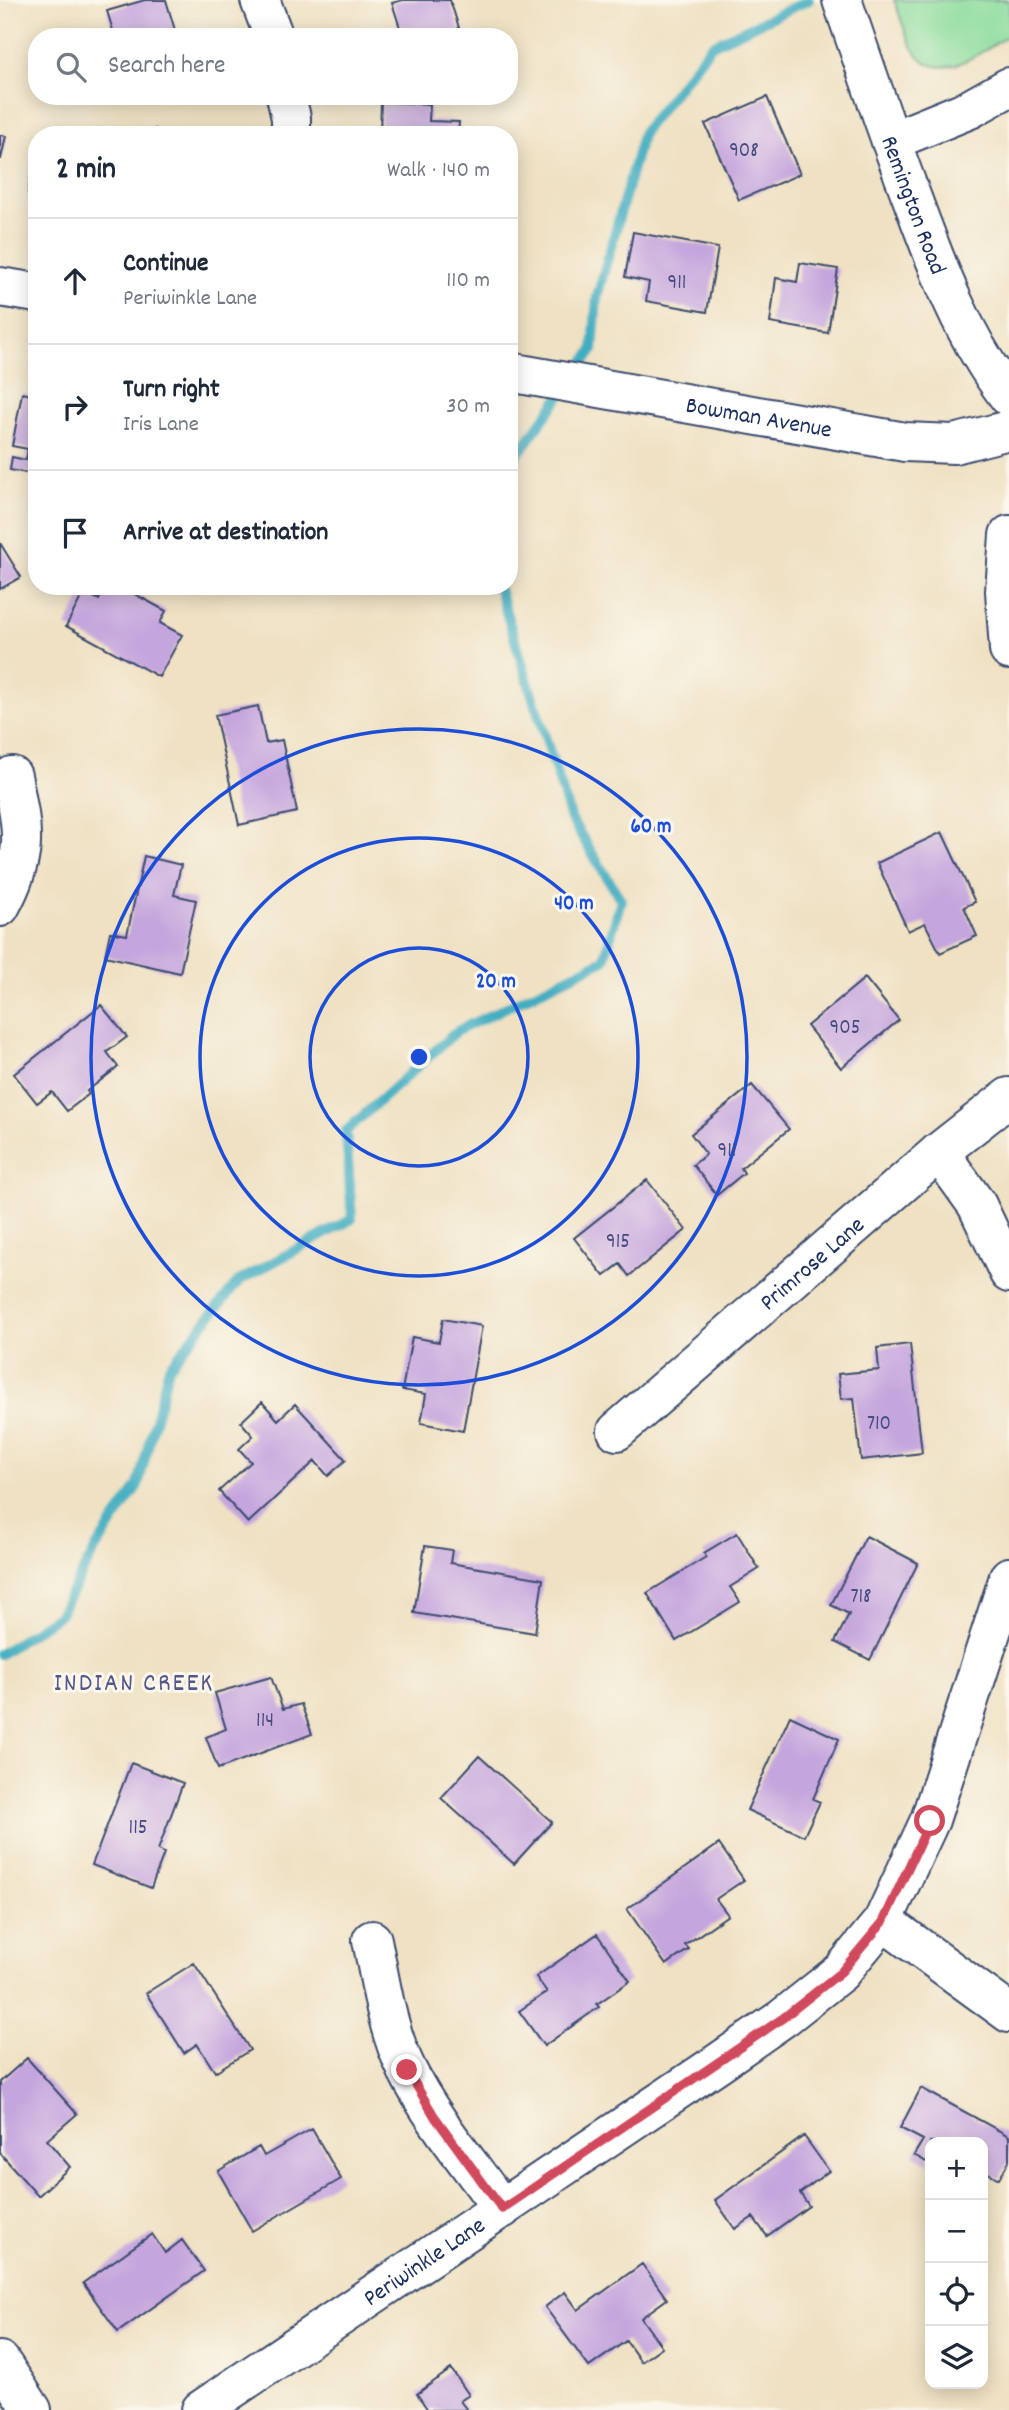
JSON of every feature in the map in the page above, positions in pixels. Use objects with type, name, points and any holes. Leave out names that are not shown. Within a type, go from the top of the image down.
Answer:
[{"type":"street","points":[[260,0],[271,28]]},
{"type":"street","name":"Remington Road","points":[[842,0],[932,253],[965,328],[995,379],[1009,397]]},
{"type":"street","points":[[891,141],[970,109],[1009,87]]},
{"type":"street","points":[[288,105],[291,126]]},
{"type":"street","points":[[0,287],[28,292]]},
{"type":"street","name":"Bowman Avenue","points":[[518,373],[905,442],[954,444],[1009,430]]},
{"type":"street","points":[[1009,535],[1005,591],[1009,650]]},
{"type":"street","points":[[0,906],[14,882],[20,858],[22,831],[12,776]]},
{"type":"street","name":"Primrose Lane","points":[[617,1431],[939,1152],[1009,1097]]},
{"type":"street","points":[[939,1152],[977,1205],[1009,1273]]},
{"type":"street","name":"Periwinkle Lane","points":[[201,2410],[783,2018],[841,1972],[883,1922],[930,1821],[1009,1577]]},
{"type":"street","points":[[883,1922],[1009,2012]]},
{"type":"street","points":[[372,1940],[390,2025],[407,2070],[435,2117],[502,2209]]},
{"type":"street","points":[[0,2361],[32,2410]]},
{"type":"green space","points":[[894,0],[1009,0],[1009,35],[958,64],[933,66],[922,59],[912,46]]},
{"type":"building","points":[[145,0],[166,0],[174,28],[112,28],[107,11]]},
{"type":"building","points":[[403,0],[450,0],[459,28],[400,28],[392,3]]},
{"type":"building","points":[[767,97],[800,174],[739,200],[705,124]]},
{"type":"building","points":[[381,105],[430,105],[429,121],[459,122],[459,126],[380,126]]},
{"type":"building","points":[[0,135],[6,136],[1,159],[0,159]]},
{"type":"building","points":[[633,232],[718,248],[707,312],[646,301],[649,282],[625,277]]},
{"type":"building","points":[[800,263],[838,269],[828,333],[770,323],[776,278],[797,282]]},
{"type":"building","points":[[22,393],[28,394],[28,449],[12,446]]},
{"type":"building","points":[[28,449],[28,473],[10,470],[12,457],[26,460]]},
{"type":"building","points":[[0,543],[21,577],[0,589]]},
{"type":"building","points":[[82,595],[99,600],[102,595],[137,595],[166,611],[160,623],[182,635],[159,677],[66,626]]},
{"type":"building","points":[[258,706],[266,743],[282,740],[297,812],[239,825],[215,715]]},
{"type":"building","points":[[942,832],[975,902],[964,907],[977,936],[940,953],[925,923],[908,931],[877,863]]},
{"type":"building","points":[[144,856],[181,865],[174,895],[196,900],[180,973],[105,956],[110,932],[127,935]]},
{"type":"building","points":[[865,978],[899,1020],[841,1068],[807,1026]]},
{"type":"building","points":[[101,1005],[127,1037],[107,1052],[118,1067],[67,1111],[52,1092],[37,1103],[14,1074]]},
{"type":"building","points":[[752,1085],[789,1129],[741,1168],[744,1173],[717,1195],[693,1165],[706,1154],[691,1134]]},
{"type":"building","points":[[647,1180],[686,1230],[629,1276],[620,1264],[604,1276],[574,1238]]},
{"type":"building","points":[[443,1319],[482,1326],[463,1431],[421,1423],[426,1394],[402,1390],[412,1337],[439,1342]]},
{"type":"building","points":[[910,1344],[922,1453],[861,1460],[854,1398],[841,1399],[838,1374],[879,1370],[877,1348]]},
{"type":"building","points":[[262,1402],[278,1420],[295,1404],[346,1460],[328,1476],[315,1461],[248,1523],[219,1491],[251,1462],[239,1449],[253,1436],[241,1422]]},
{"type":"building","points":[[737,1533],[759,1569],[730,1587],[740,1602],[676,1641],[647,1593],[706,1557],[704,1553]]},
{"type":"building","points":[[866,1536],[918,1563],[870,1660],[835,1642],[849,1614],[831,1605]]},
{"type":"building","points":[[425,1546],[452,1550],[450,1563],[543,1579],[535,1633],[414,1613]]},
{"type":"building","points":[[271,1677],[283,1709],[301,1704],[312,1734],[218,1769],[206,1737],[226,1729],[215,1693]]},
{"type":"building","points":[[790,1716],[839,1739],[813,1799],[820,1802],[804,1836],[747,1810]]},
{"type":"building","points":[[479,1756],[552,1822],[514,1864],[441,1798]]},
{"type":"building","points":[[131,1763],[183,1783],[158,1850],[164,1853],[151,1888],[92,1865]]},
{"type":"building","points":[[719,1844],[744,1880],[716,1899],[728,1915],[685,1945],[689,1949],[666,1965],[627,1909]]},
{"type":"building","points":[[597,1934],[630,1981],[544,2046],[519,2011],[547,1992],[536,1977]]},
{"type":"building","points":[[194,1963],[250,2050],[215,2072],[197,2044],[184,2053],[146,1993]]},
{"type":"building","points":[[27,2058],[77,2114],[47,2140],[70,2167],[38,2196],[0,2153],[0,2082]]},
{"type":"building","points":[[921,2088],[1009,2136],[1009,2161],[999,2179],[988,2173],[988,2137],[925,2137],[925,2161],[914,2155],[923,2140],[900,2128]]},
{"type":"building","points":[[312,2129],[341,2179],[252,2231],[218,2171],[259,2147],[264,2156]]},
{"type":"building","points":[[804,2136],[829,2171],[800,2193],[809,2206],[767,2236],[753,2217],[735,2229],[715,2200]]},
{"type":"building","points":[[152,2234],[165,2253],[182,2240],[204,2271],[118,2332],[83,2283]]},
{"type":"building","points":[[642,2264],[667,2299],[641,2318],[662,2347],[641,2362],[626,2341],[589,2367],[545,2307],[565,2292],[578,2310]]},
{"type":"building","points":[[451,2369],[469,2395],[460,2401],[467,2410],[428,2410],[417,2394]]},
{"type":"waterway","points":[[575,375],[593,350],[597,297],[643,132],[712,45],[809,0]]},
{"type":"waterway","points":[[518,454],[564,391]]},
{"type":"waterway","points":[[0,1654],[59,1615],[94,1551],[138,1485],[169,1367],[239,1281],[352,1219],[346,1131],[457,1031],[604,960],[621,900],[571,819],[501,595]]},
{"type":"district","name":"INDIAN CREEK","points":[[134,1681]]},
{"type":"route","points":[[407,2070],[435,2117],[502,2209],[783,2018],[841,1972],[883,1922],[930,1821]]}]
